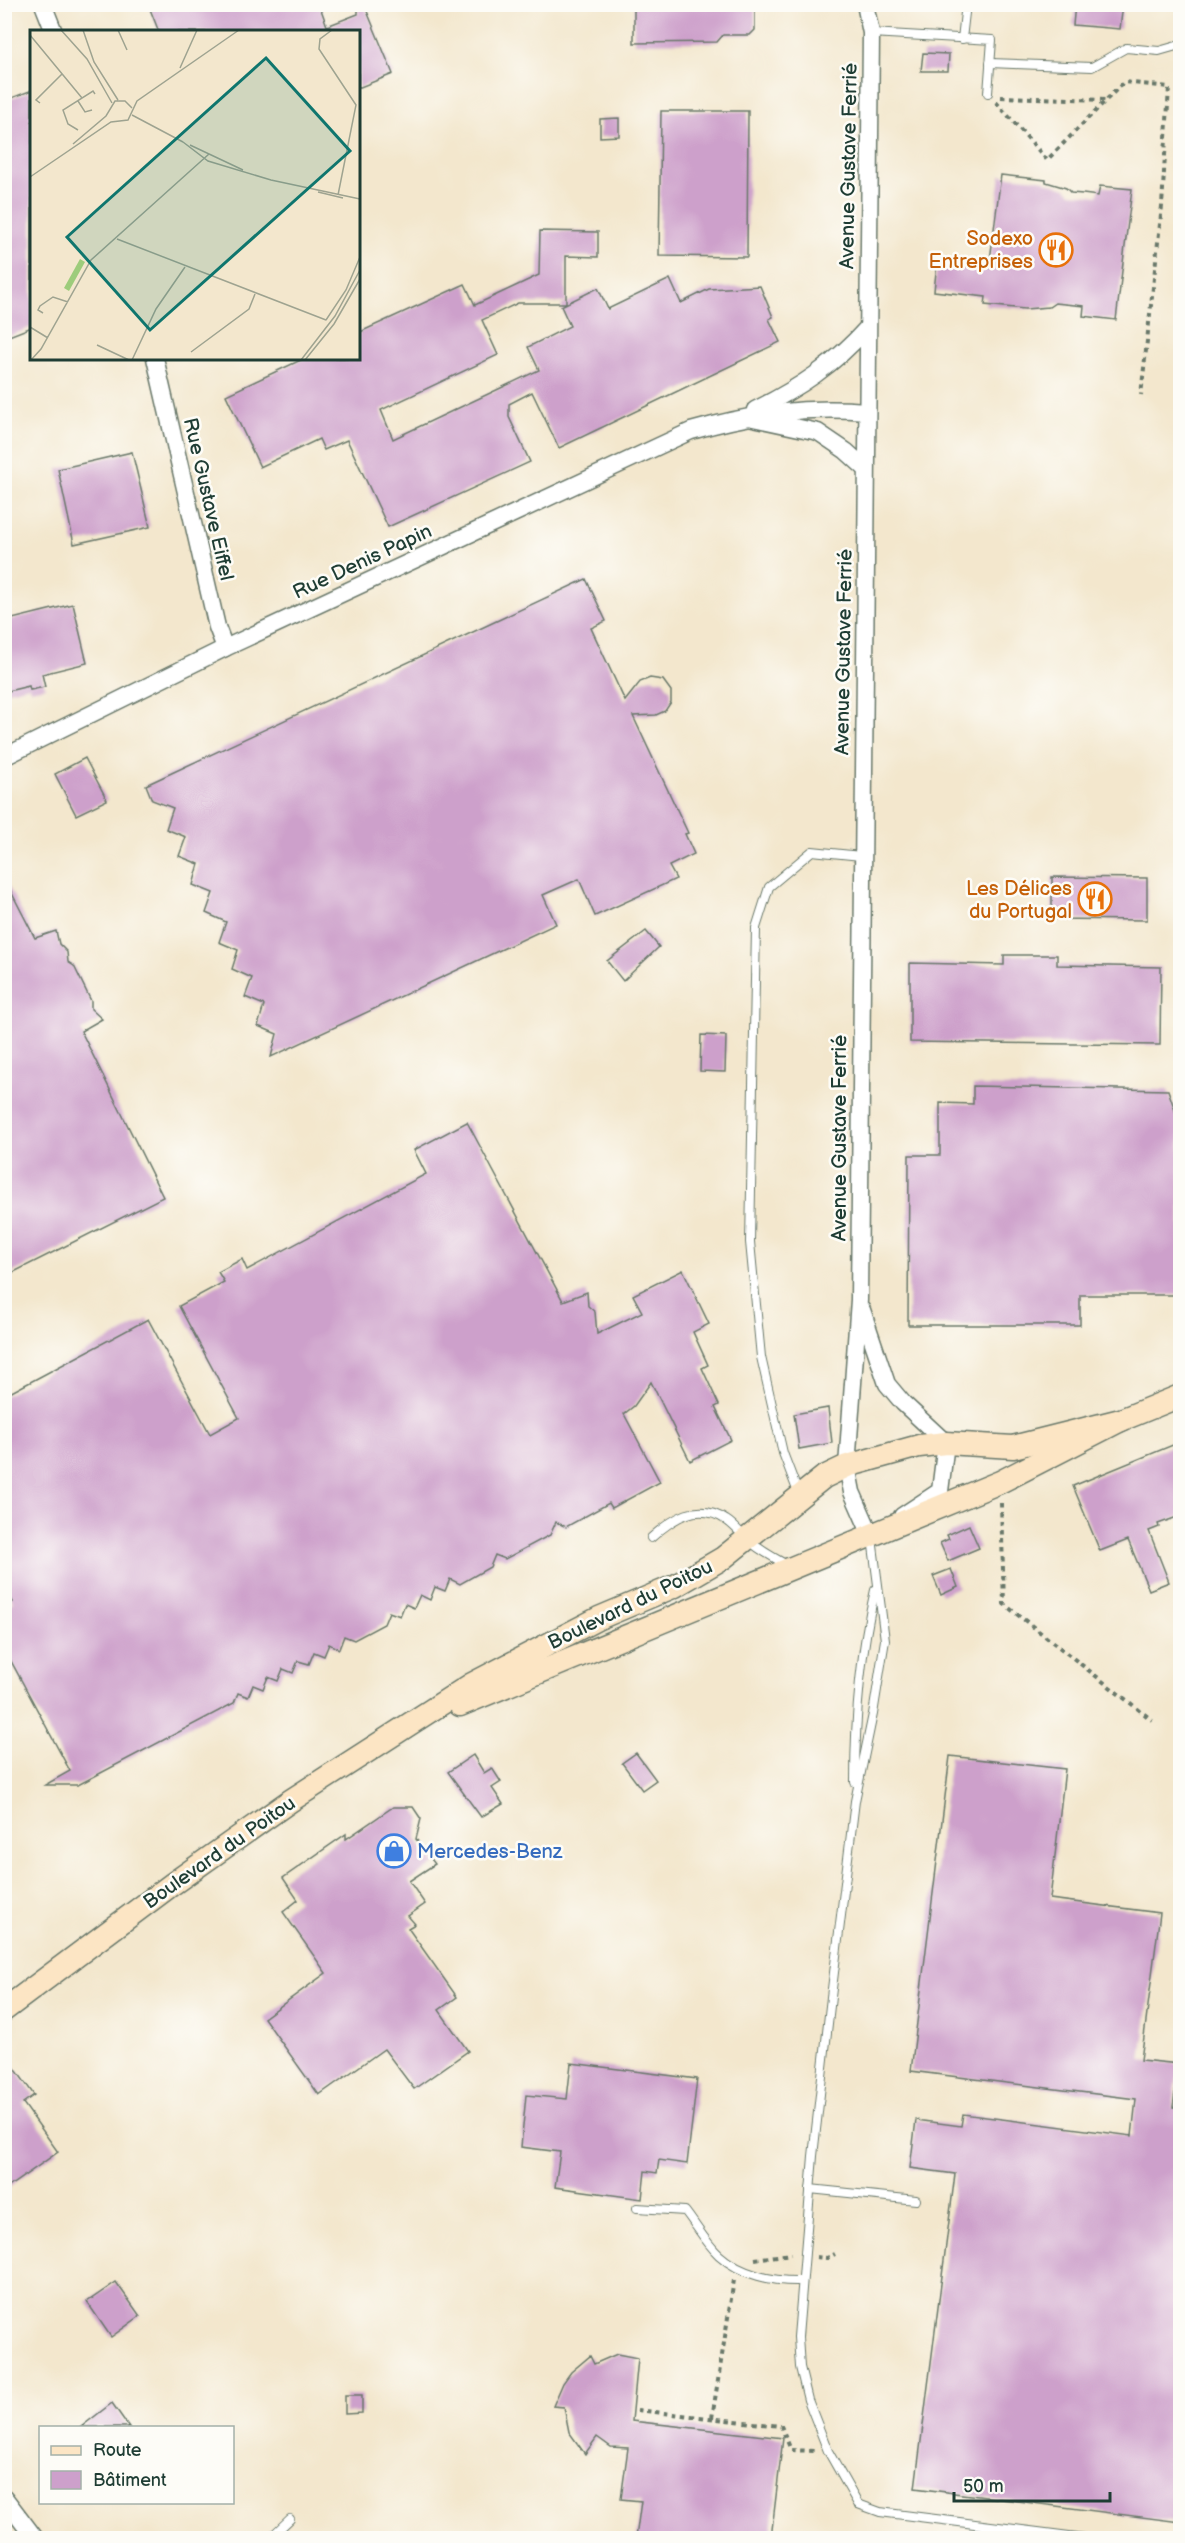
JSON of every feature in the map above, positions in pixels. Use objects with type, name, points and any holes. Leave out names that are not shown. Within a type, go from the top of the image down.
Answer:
[{"type":"main road","name":"Boulevard du Poitou","points":[[410,1725],[1000,1482],[1121,1420],[1180,1396]]},
{"type":"main road","name":"Boulevard du Poitou","points":[[4,2010],[290,1802],[472,1684],[598,1618],[675,1586],[723,1558],[799,1495],[847,1466],[899,1451],[946,1443],[1012,1447],[1121,1420]]},
{"type":"main road","name":"Boulevard du Poitou","points":[[4,1999],[62,1966]]},
{"type":"street","points":[[43,4],[53,30]]},
{"type":"street","name":"Avenue Gustave Ferrié","points":[[865,4],[871,33],[861,856],[859,1300],[847,1466],[852,1492],[871,1535]]},
{"type":"street","name":"Rue Denis Papin","points":[[744,416],[796,390],[824,371],[867,328]]},
{"type":"street","name":"Rue Gustave Eiffel","points":[[155,360],[217,627],[225,648]]},
{"type":"street","name":"Rue Denis Papin","points":[[4,757],[225,648],[691,430],[744,416],[835,408],[866,411]]},
{"type":"street","name":"Rue Denis Papin","points":[[744,416],[818,432],[846,451],[866,469]]},
{"type":"street","name":"Avenue Gustave Ferrié","points":[[859,1300],[887,1384],[903,1403],[946,1443]]},
{"type":"street","points":[[892,1526],[907,1510],[940,1491],[946,1443]]},
{"type":"street","points":[[4,2497],[34,2538]]},
{"type":"lane","points":[[962,39],[966,4]]},
{"type":"lane","points":[[871,33],[992,40],[988,93]]},
{"type":"lane","points":[[990,63],[1092,67],[1126,48],[1159,51],[1180,45]]},
{"type":"lane","points":[[799,1495],[783,1453],[761,1357],[750,1242],[756,928],[769,887],[812,851],[861,856]]},
{"type":"lane","points":[[651,1538],[671,1520],[690,1512],[706,1511],[726,1519],[746,1539],[791,1568]]},
{"type":"lane","points":[[871,1535],[885,1640],[855,1801],[810,2189],[798,2337],[808,2400],[828,2451],[858,2504],[880,2512],[1085,2538]]},
{"type":"lane","points":[[855,1801],[857,1700],[864,1636],[876,1584]]},
{"type":"lane","points":[[810,2189],[916,2200]]},
{"type":"lane","points":[[637,2208],[685,2211],[720,2255],[736,2265],[752,2274],[785,2282],[802,2281]]},
{"type":"lane","points":[[270,2538],[290,2519]]},
{"type":"path","points":[[1107,100],[991,96],[1047,160],[1107,100],[1124,82],[1169,87],[1162,206],[1141,395]]},
{"type":"path","points":[[1000,1482],[1004,1604],[1152,1720]]},
{"type":"path","points":[[712,2418],[736,2265],[744,2260],[775,2257],[786,2253],[827,2258],[835,2253]]},
{"type":"path","points":[[637,2410],[781,2426],[790,2450],[828,2451]]},
{"type":"building","points":[[148,4],[319,4],[327,26],[358,14],[358,4],[364,4],[393,74],[360,87],[360,30],[158,30]]},
{"type":"building","points":[[634,4],[755,4],[755,30],[750,35],[723,35],[717,42],[634,43]]},
{"type":"building","points":[[1075,4],[1123,4],[1120,29],[1073,25]]},
{"type":"building","points":[[923,53],[949,54],[948,71],[921,71]]},
{"type":"building","points":[[30,91],[30,328],[4,338],[4,101]]},
{"type":"building","points":[[661,111],[748,111],[747,257],[659,256]]},
{"type":"building","points":[[619,118],[619,136],[600,137],[600,119]]},
{"type":"building","points":[[1001,175],[1046,180],[1046,182],[1066,188],[1071,193],[1098,196],[1100,186],[1132,189],[1116,320],[1083,316],[1084,306],[1055,303],[1049,307],[1025,309],[985,305],[986,297],[934,291],[937,263],[989,268]]},
{"type":"building","points":[[540,231],[598,232],[598,257],[566,256],[566,303],[518,303],[482,320],[498,355],[381,410],[393,439],[539,370],[528,347],[570,326],[561,306],[598,288],[608,309],[670,279],[681,303],[709,289],[760,286],[773,317],[769,319],[780,342],[559,448],[532,392],[509,404],[509,417],[530,462],[388,527],[347,440],[324,450],[319,439],[260,467],[226,395],[301,360],[360,360],[360,332],[465,284],[475,305],[539,275]]},
{"type":"building","points":[[132,452],[150,527],[74,544],[58,469]]},
{"type":"building","points":[[586,579],[606,621],[591,628],[625,701],[640,682],[650,678],[663,680],[671,691],[671,702],[665,711],[656,715],[633,716],[688,833],[685,834],[694,854],[669,866],[676,879],[595,916],[579,879],[543,895],[556,924],[271,1057],[277,1034],[258,1026],[264,1005],[245,997],[252,978],[232,969],[238,950],[219,942],[226,922],[206,913],[213,893],[193,885],[199,864],[179,856],[186,837],[166,829],[173,808],[152,800],[146,785]]},
{"type":"building","points":[[73,604],[87,663],[42,674],[45,687],[30,690],[29,686],[4,692],[4,621]]},
{"type":"building","points":[[85,758],[107,800],[76,815],[55,774]]},
{"type":"building","points":[[1052,877],[1147,878],[1147,920],[1052,919]]},
{"type":"building","points":[[4,878],[35,938],[56,931],[59,944],[67,952],[68,962],[74,966],[91,1001],[91,1009],[102,1019],[81,1031],[163,1197],[4,1277]]},
{"type":"building","points":[[646,931],[659,947],[623,981],[607,961]]},
{"type":"building","points":[[1004,955],[1057,955],[1057,965],[1161,967],[1160,1045],[910,1042],[910,963],[1004,965]]},
{"type":"building","points":[[701,1035],[726,1036],[725,1072],[700,1071]]},
{"type":"building","points":[[973,1086],[1168,1090],[1180,1125],[1180,1295],[1080,1295],[1080,1325],[908,1325],[909,1155],[940,1155],[940,1103],[973,1104]]},
{"type":"building","points":[[467,1122],[563,1301],[587,1292],[588,1306],[595,1312],[597,1334],[642,1312],[633,1295],[683,1270],[709,1324],[693,1332],[708,1365],[702,1368],[719,1405],[715,1407],[731,1440],[690,1461],[651,1382],[634,1406],[624,1414],[660,1482],[612,1508],[609,1503],[566,1527],[556,1522],[550,1535],[505,1559],[495,1555],[490,1567],[460,1584],[450,1579],[445,1591],[435,1587],[430,1600],[420,1595],[414,1608],[405,1604],[400,1616],[389,1612],[384,1624],[354,1640],[344,1636],[339,1649],[329,1644],[324,1656],[314,1652],[309,1664],[298,1661],[293,1673],[283,1669],[278,1681],[268,1677],[263,1689],[253,1685],[248,1697],[238,1693],[234,1703],[78,1785],[45,1785],[70,1771],[4,1648],[4,1607],[13,1602],[4,1587],[4,1396],[148,1319],[210,1434],[239,1418],[179,1306],[224,1282],[218,1272],[242,1259],[247,1270],[426,1174],[414,1150]]},
{"type":"building","points":[[828,1408],[832,1443],[799,1449],[794,1414]]},
{"type":"building","points":[[1180,1442],[1180,1516],[1158,1524],[1159,1527],[1149,1531],[1169,1582],[1149,1590],[1128,1540],[1100,1551],[1073,1486]]},
{"type":"building","points":[[969,1525],[979,1548],[948,1561],[940,1543],[949,1539],[947,1535]]},
{"type":"building","points":[[951,1569],[958,1587],[941,1595],[933,1576]]},
{"type":"building","points":[[636,1753],[656,1780],[642,1790],[622,1763]]},
{"type":"building","points":[[473,1755],[484,1773],[492,1768],[501,1782],[492,1788],[503,1804],[481,1817],[448,1772]]},
{"type":"building","points":[[950,1756],[1065,1769],[1050,1899],[1160,1913],[1141,2060],[1179,2064],[1173,2107],[1180,2108],[1180,2522],[915,2488],[955,2174],[910,2168],[916,2120],[961,2126],[963,2114],[1132,2136],[1136,2099],[911,2071]]},
{"type":"building","points":[[393,1807],[413,1807],[421,1819],[416,1839],[435,1864],[409,1881],[425,1904],[408,1916],[415,1924],[408,1928],[457,1997],[439,2010],[468,2051],[414,2089],[384,2049],[319,2095],[264,2018],[326,1973],[283,1912],[298,1900],[283,1878],[346,1834],[346,1839]]},
{"type":"building","points":[[4,2053],[34,2095],[23,2103],[58,2152],[4,2190]]},
{"type":"building","points":[[571,2063],[697,2079],[687,2164],[659,2160],[657,2173],[645,2171],[642,2199],[555,2187],[560,2152],[521,2147],[526,2095],[567,2099]]},
{"type":"building","points":[[116,2282],[140,2316],[111,2337],[87,2302]]},
{"type":"building","points":[[617,2354],[638,2358],[632,2421],[783,2438],[771,2538],[636,2538],[641,2501],[621,2499],[628,2448],[611,2447],[597,2437],[585,2454],[569,2432],[564,2407],[553,2406],[563,2383],[571,2372],[590,2356],[594,2364]]},
{"type":"building","points":[[345,2395],[362,2395],[362,2413],[345,2414]]},
{"type":"building","points":[[112,2403],[128,2426],[82,2426]]},
{"type":"place","name":"Sodexo Entreprises","points":[[1056,250]]},
{"type":"place","name":"Les Délices du Portugal","points":[[1095,899]]},
{"type":"place","name":"Mercedes-Benz","points":[[394,1851]]}]
